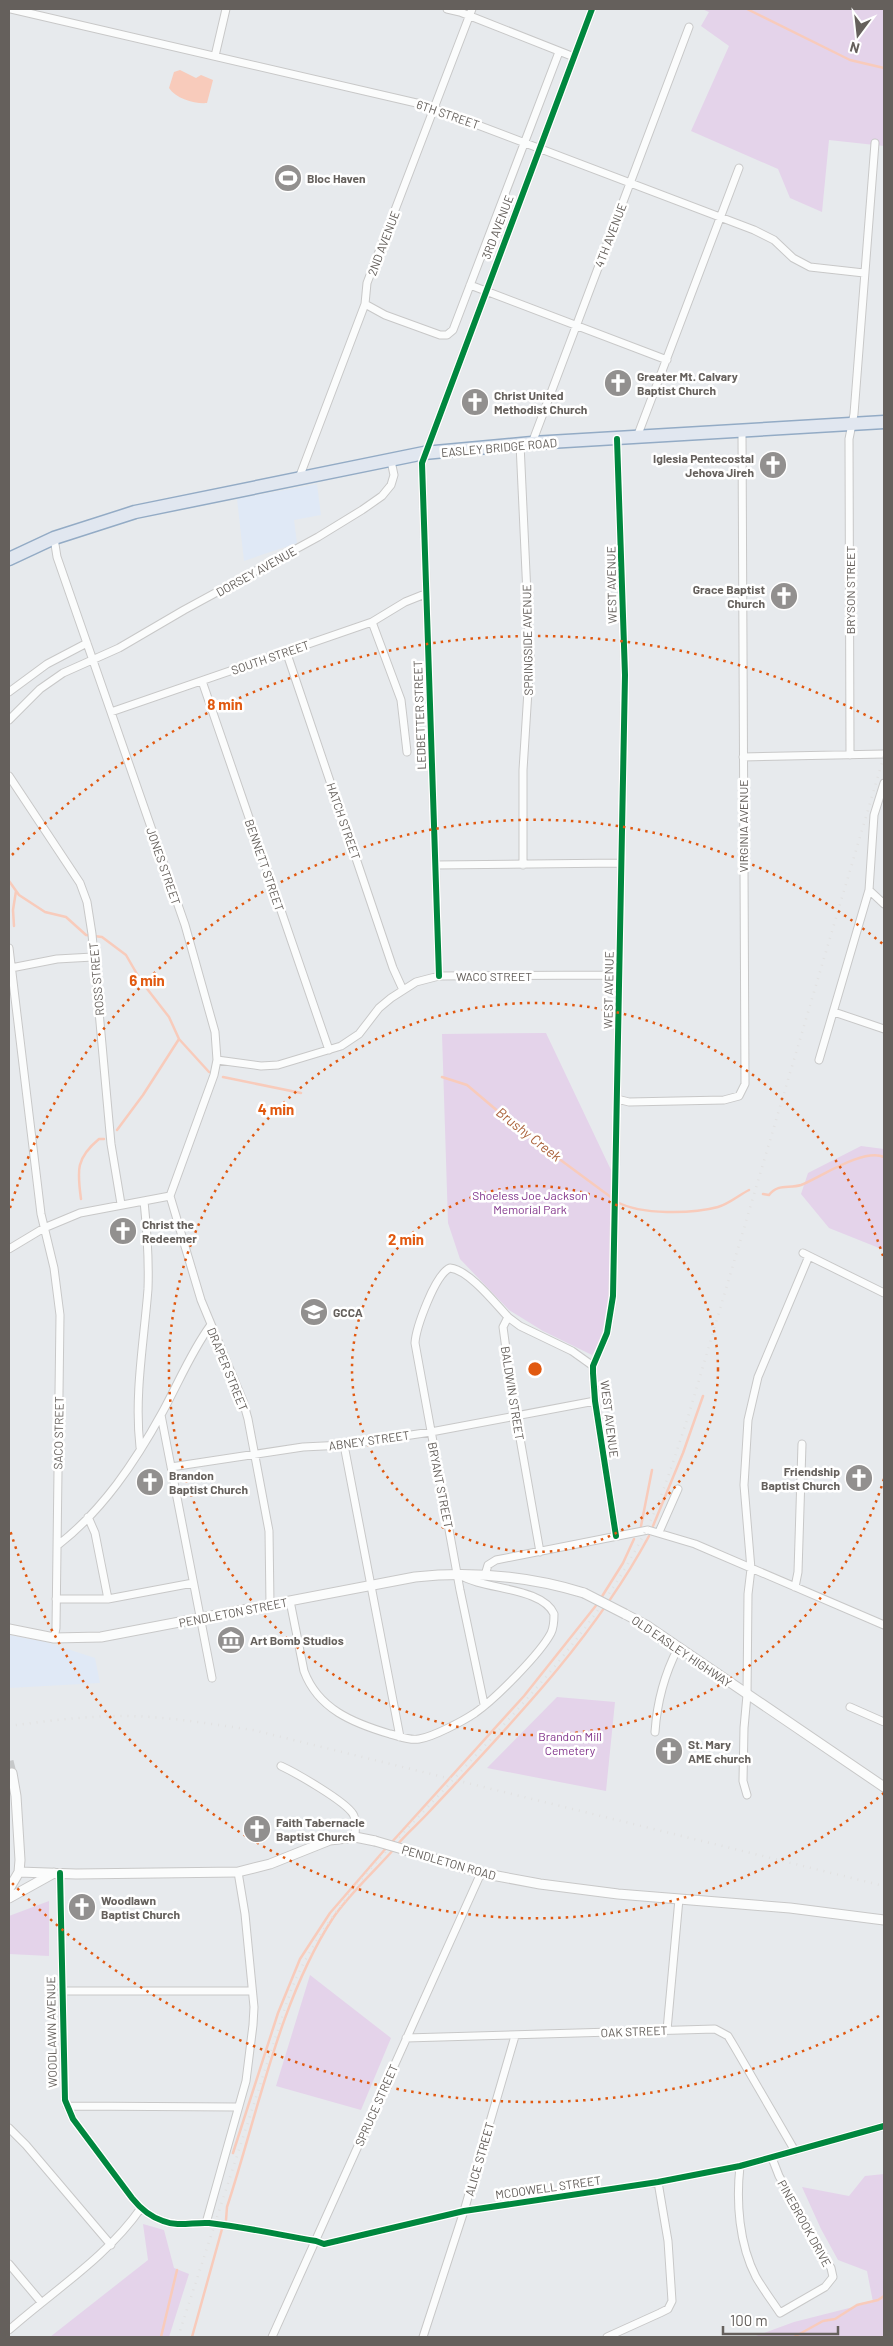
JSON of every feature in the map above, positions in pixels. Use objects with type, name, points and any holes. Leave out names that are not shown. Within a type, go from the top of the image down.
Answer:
[{"type":"highway","name":"EASLEY BRIDGE ROAD","points":[[9,559],[54,538],[135,512],[424,454],[526,444],[884,422]]},
{"type":"street","name":"6TH STREET","points":[[11,9],[434,108],[721,217],[774,240],[793,258],[810,267],[864,273]]},
{"type":"street","points":[[216,56],[226,9]]},
{"type":"street","points":[[447,9],[471,12],[574,57]]},
{"type":"street","name":"3RD AVENUE","points":[[424,454],[592,9]]},
{"type":"street","name":"2ND AVENUE","points":[[299,478],[365,304],[367,283],[471,12]]},
{"type":"street","name":"4TH AVENUE","points":[[526,444],[575,326],[689,27]]},
{"type":"street","name":"3RD AVENUE","points":[[365,304],[404,322],[440,335],[447,335],[452,330],[559,52]]},
{"type":"street","name":"BRYSON STREET","points":[[850,755],[849,439],[854,414],[875,143]]},
{"type":"street","points":[[637,438],[739,168]]},
{"type":"street","points":[[470,285],[667,360]]},
{"type":"street","name":"VIRGINIA AVENUE","points":[[617,1099],[629,1102],[724,1100],[739,1096],[744,1088],[742,432]]},
{"type":"street","name":"WEST AVENUE","points":[[616,1536],[594,1401],[593,1366],[606,1336],[613,1296],[625,675],[617,439]]},
{"type":"street","name":"SPRINGSIDE AVENUE","points":[[523,864],[524,770],[530,659],[526,444]]},
{"type":"street","name":"LEDBETTER STREET","points":[[424,454],[422,463],[425,594],[440,976]]},
{"type":"street","name":"DORSEY AVENUE","points":[[9,720],[28,700],[51,681],[75,666],[119,648],[184,610],[318,537],[362,510],[382,496],[391,485],[394,475],[391,461]]},
{"type":"street","name":"JONES STREET","points":[[54,538],[57,557],[185,925],[215,1032],[217,1060],[170,1196]]},
{"type":"street","name":"SOUTH STREET","points":[[111,712],[372,622],[405,602],[425,594]]},
{"type":"street","points":[[372,622],[401,700],[407,752]]},
{"type":"street","points":[[9,692],[41,668],[87,643]]},
{"type":"street","name":"HATCH STREET","points":[[286,651],[403,990]]},
{"type":"street","name":"BENNETT STREET","points":[[202,680],[329,1050]]},
{"type":"street","points":[[743,757],[884,754]]},
{"type":"street","name":"ROSS STREET","points":[[9,776],[80,883],[87,902],[93,944],[111,1144],[121,1204]]},
{"type":"street","points":[[819,1060],[869,890],[874,816],[884,783]]},
{"type":"street","points":[[436,865],[621,863]]},
{"type":"street","points":[[869,890],[884,904]]},
{"type":"street","name":"SACO STREET","points":[[9,948],[11,984],[44,1228],[54,1268],[60,1315],[56,1459],[58,1545],[54,1638]]},
{"type":"street","points":[[11,968],[57,959],[93,957]]},
{"type":"street","name":"WACO STREET","points":[[217,1060],[261,1066],[278,1066],[329,1050],[354,1039],[385,1002],[416,982],[440,976],[620,975]]},
{"type":"street","points":[[834,1012],[884,1029]]},
{"type":"street","points":[[10,1246],[44,1228],[80,1213],[170,1196]]},
{"type":"street","name":"DRAPER STREET","points":[[170,1196],[210,1326],[243,1400],[270,1531],[270,1605]]},
{"type":"street","points":[[140,1447],[140,1379],[148,1254],[144,1200]]},
{"type":"street","points":[[747,1795],[743,1781],[747,1694],[748,1594],[751,1569],[744,1485],[748,1420],[758,1377],[806,1254],[884,1293]]},
{"type":"street","name":"BRYANT STREET","points":[[484,1704],[457,1574],[417,1358],[416,1334],[429,1299],[445,1271],[453,1268],[466,1275],[508,1317]]},
{"type":"street","points":[[508,1317],[520,1326],[572,1351],[593,1366]]},
{"type":"street","name":"BALDWIN STREET","points":[[508,1317],[503,1326],[516,1416],[540,1552]]},
{"type":"street","points":[[58,1545],[88,1517],[117,1485],[161,1414],[201,1339],[210,1326]]},
{"type":"street","name":"ABNEY STREET","points":[[171,1467],[304,1447],[344,1445],[431,1432],[594,1401]]},
{"type":"street","points":[[161,1414],[212,1678]]},
{"type":"street","points":[[795,1587],[798,1572],[802,1444]]},
{"type":"street","points":[[344,1445],[400,1737]]},
{"type":"street","points":[[659,1532],[678,1489]]},
{"type":"street","points":[[88,1517],[95,1533],[108,1599]]},
{"type":"street","points":[[484,1575],[490,1562],[646,1530],[659,1532],[694,1544],[884,1625]]},
{"type":"street","points":[[290,1601],[308,1682],[324,1701],[344,1718],[400,1737],[417,1740],[473,1714],[542,1645],[552,1631],[554,1614],[542,1600],[468,1580],[457,1574]]},
{"type":"street","name":"OLD EASLEY HIGHWAY","points":[[457,1574],[522,1578],[584,1593],[646,1625],[884,1787]]},
{"type":"street","name":"PENDLETON STREET","points":[[9,1629],[54,1638],[101,1637],[415,1577],[457,1574]]},
{"type":"street","points":[[56,1599],[108,1599],[193,1584]]},
{"type":"street","points":[[654,1732],[656,1706],[668,1668],[678,1648]]},
{"type":"street","points":[[850,1707],[884,1722]]},
{"type":"street","points":[[281,1766],[310,1782],[349,1809],[354,1818],[354,1837]]},
{"type":"street","points":[[9,1889],[19,1872],[16,1796],[12,1773]]},
{"type":"street","name":"PENDLETON ROAD","points":[[19,1872],[238,1872],[270,1864],[330,1840],[354,1837],[409,1850],[481,1874],[540,1884],[679,1899],[790,1908],[884,1920]]},
{"type":"street","points":[[206,2223],[248,2072],[254,2017],[245,1914],[238,1872]]},
{"type":"street","points":[[9,1898],[57,1873]]},
{"type":"street","name":"WOODLAWN AVENUE","points":[[57,1873],[64,2089],[73,2119],[141,2208],[161,2221],[169,2223],[215,2224]]},
{"type":"street","name":"SPRUCE STREET","points":[[272,2337],[481,1874]]},
{"type":"street","points":[[667,2030],[679,1899]]},
{"type":"street","points":[[61,1991],[251,1991]]},
{"type":"street","name":"OAK STREET","points":[[406,2038],[715,2029],[728,2036],[795,2151]]},
{"type":"street","name":"ALICE STREET","points":[[423,2337],[464,2211],[515,2036]]},
{"type":"street","points":[[68,2106],[238,2107]]},
{"type":"street","name":"MCDOWELL STREET","points":[[215,2224],[316,2241],[324,2244],[464,2211],[658,2182],[740,2166],[884,2126]]},
{"type":"street","points":[[9,2128],[111,2245]]},
{"type":"street","name":"PINEBROOK DRIVE","points":[[740,2166],[738,2206],[749,2258],[757,2278],[780,2313],[825,2288],[833,2277],[831,2268],[779,2176],[772,2158]]},
{"type":"street","points":[[607,2337],[660,2313],[668,2308],[672,2300],[668,2241],[658,2182]]},
{"type":"street","points":[[9,2330],[111,2245],[141,2208]]},
{"type":"street","points":[[9,2264],[41,2302]]},
{"type":"shaded area","points":[[180,70],[196,78],[201,75],[213,80],[207,103],[186,100],[172,92],[169,88],[174,72]]},
{"type":"shaded area","points":[[317,484],[321,515],[294,520],[297,543],[244,561],[237,499]]},
{"type":"shaded area","points":[[9,1635],[46,1642],[95,1658],[100,1683],[9,1688]]},
{"type":"green space","points":[[702,9],[884,9],[884,146],[829,140],[822,212],[790,198],[778,169],[691,131],[729,46],[701,26],[709,12]]},
{"type":"green space","name":"Shoeless Joe Jackson Memorial Park","points":[[546,1033],[611,1170],[611,1292],[602,1340],[592,1355],[543,1331],[509,1310],[460,1259],[448,1223],[442,1034]]},
{"type":"green space","points":[[861,1146],[884,1149],[884,1250],[829,1228],[801,1194],[808,1173]]},
{"type":"green space","name":"Brandon Mill Cemetery","points":[[557,1697],[615,1702],[606,1791],[487,1768]]},
{"type":"green space","points":[[49,1901],[49,1956],[9,1954],[9,1916]]},
{"type":"green space","points":[[310,1975],[391,2038],[361,2110],[276,2086]]},
{"type":"green space","points":[[884,2174],[884,2337],[753,2337],[794,2322],[873,2302],[867,2271],[838,2260],[821,2229],[802,2187],[849,2196],[865,2176]]},
{"type":"green space","points":[[143,2224],[164,2230],[174,2268],[189,2274],[169,2337],[50,2337],[148,2260]]},
{"type":"waterway","points":[[747,9],[850,60],[884,68]]},
{"type":"waterway","name":"Brushy Creek","points":[[9,881],[19,895],[45,912],[66,917],[86,935],[102,937],[126,955],[141,981],[169,1017],[179,1039],[209,1072]]},
{"type":"waterway","points":[[14,926],[13,910],[16,891]]},
{"type":"waterway","points":[[117,1130],[143,1095],[179,1039]]},
{"type":"waterway","name":"Brushy Creek","points":[[223,1077],[301,1093]]},
{"type":"waterway","name":"Brushy Creek","points":[[442,1077],[467,1085],[520,1130],[612,1198]]},
{"type":"waterway","points":[[81,1199],[79,1172],[82,1159],[91,1146],[99,1139],[104,1139]]},
{"type":"waterway","name":"Brushy Creek","points":[[763,1194],[769,1195],[776,1189],[801,1185],[865,1156],[875,1155],[884,1157]]},
{"type":"waterway","name":"Brushy Creek","points":[[617,1202],[653,1211],[695,1211],[722,1206],[749,1190]]},
{"type":"waterway","points":[[653,1526],[683,1453],[703,1396]]},
{"type":"waterway","points":[[641,1526],[652,1470]]},
{"type":"waterway","points":[[397,1845],[548,1681],[602,1611],[627,1574],[649,1536]]},
{"type":"waterway","points":[[601,1598],[623,1563],[634,1539]]},
{"type":"waterway","points":[[391,1843],[524,1696],[598,1603]]},
{"type":"waterway","points":[[233,2153],[278,2013],[300,1959],[330,1913],[387,1847]]},
{"type":"waterway","points":[[226,2220],[227,2207],[271,2058],[298,1985],[314,1950],[333,1918],[354,1891],[394,1849]]},
{"type":"waterway","points":[[192,2337],[222,2229]]},
{"type":"waterway","points":[[161,2337],[177,2270]]},
{"type":"waterway","points":[[794,2337],[823,2321],[835,2319],[857,2305],[878,2300],[884,2296]]},
{"type":"tunnel","points":[[9,1761],[12,1773]]},
{"type":"railway","points":[[178,2337],[291,1990],[322,1931],[362,1879],[506,1723],[558,1662],[606,1598],[646,1530],[669,1474],[688,1417],[884,756]]},
{"type":"railway","points":[[9,1726],[80,1718],[139,1716],[253,1730],[884,1886]]},
{"type":"cycle path","points":[[439,976],[422,463],[592,9]]},
{"type":"cycle path","points":[[616,1536],[595,1401],[593,1366],[607,1333],[613,1296],[625,675],[617,439]]},
{"type":"cycle path","points":[[60,1873],[65,2100],[73,2119],[132,2198],[150,2215],[169,2223],[209,2223],[316,2241],[324,2244],[464,2211],[658,2182],[740,2166],[884,2126]]},
{"type":"place","name":"Bloc Haven","points":[[288,178]]},
{"type":"place","name":"Greater Mt. Calvary Baptist Church","points":[[618,383]]},
{"type":"place","name":"Christ United Methodist Church","points":[[475,402]]},
{"type":"place","name":"Iglesia Pentecostal Jehova Jireh","points":[[773,465]]},
{"type":"place","name":"Grace Baptist Church","points":[[784,596]]},
{"type":"place","name":"Christ the Redeemer","points":[[123,1231]]},
{"type":"place","name":"GCCA","points":[[314,1312]]},
{"type":"place","name":"Friendship Baptist Church","points":[[859,1478]]},
{"type":"place","name":"Brandon Baptist Church","points":[[150,1482]]},
{"type":"place","name":"Art Bomb Studios","points":[[231,1640]]},
{"type":"place","name":"St. Mary AME church","points":[[669,1751]]},
{"type":"place","name":"Faith Tabernacle Baptist Church","points":[[257,1829]]},
{"type":"place","name":"Woodlawn Baptist Church","points":[[82,1907]]}]
